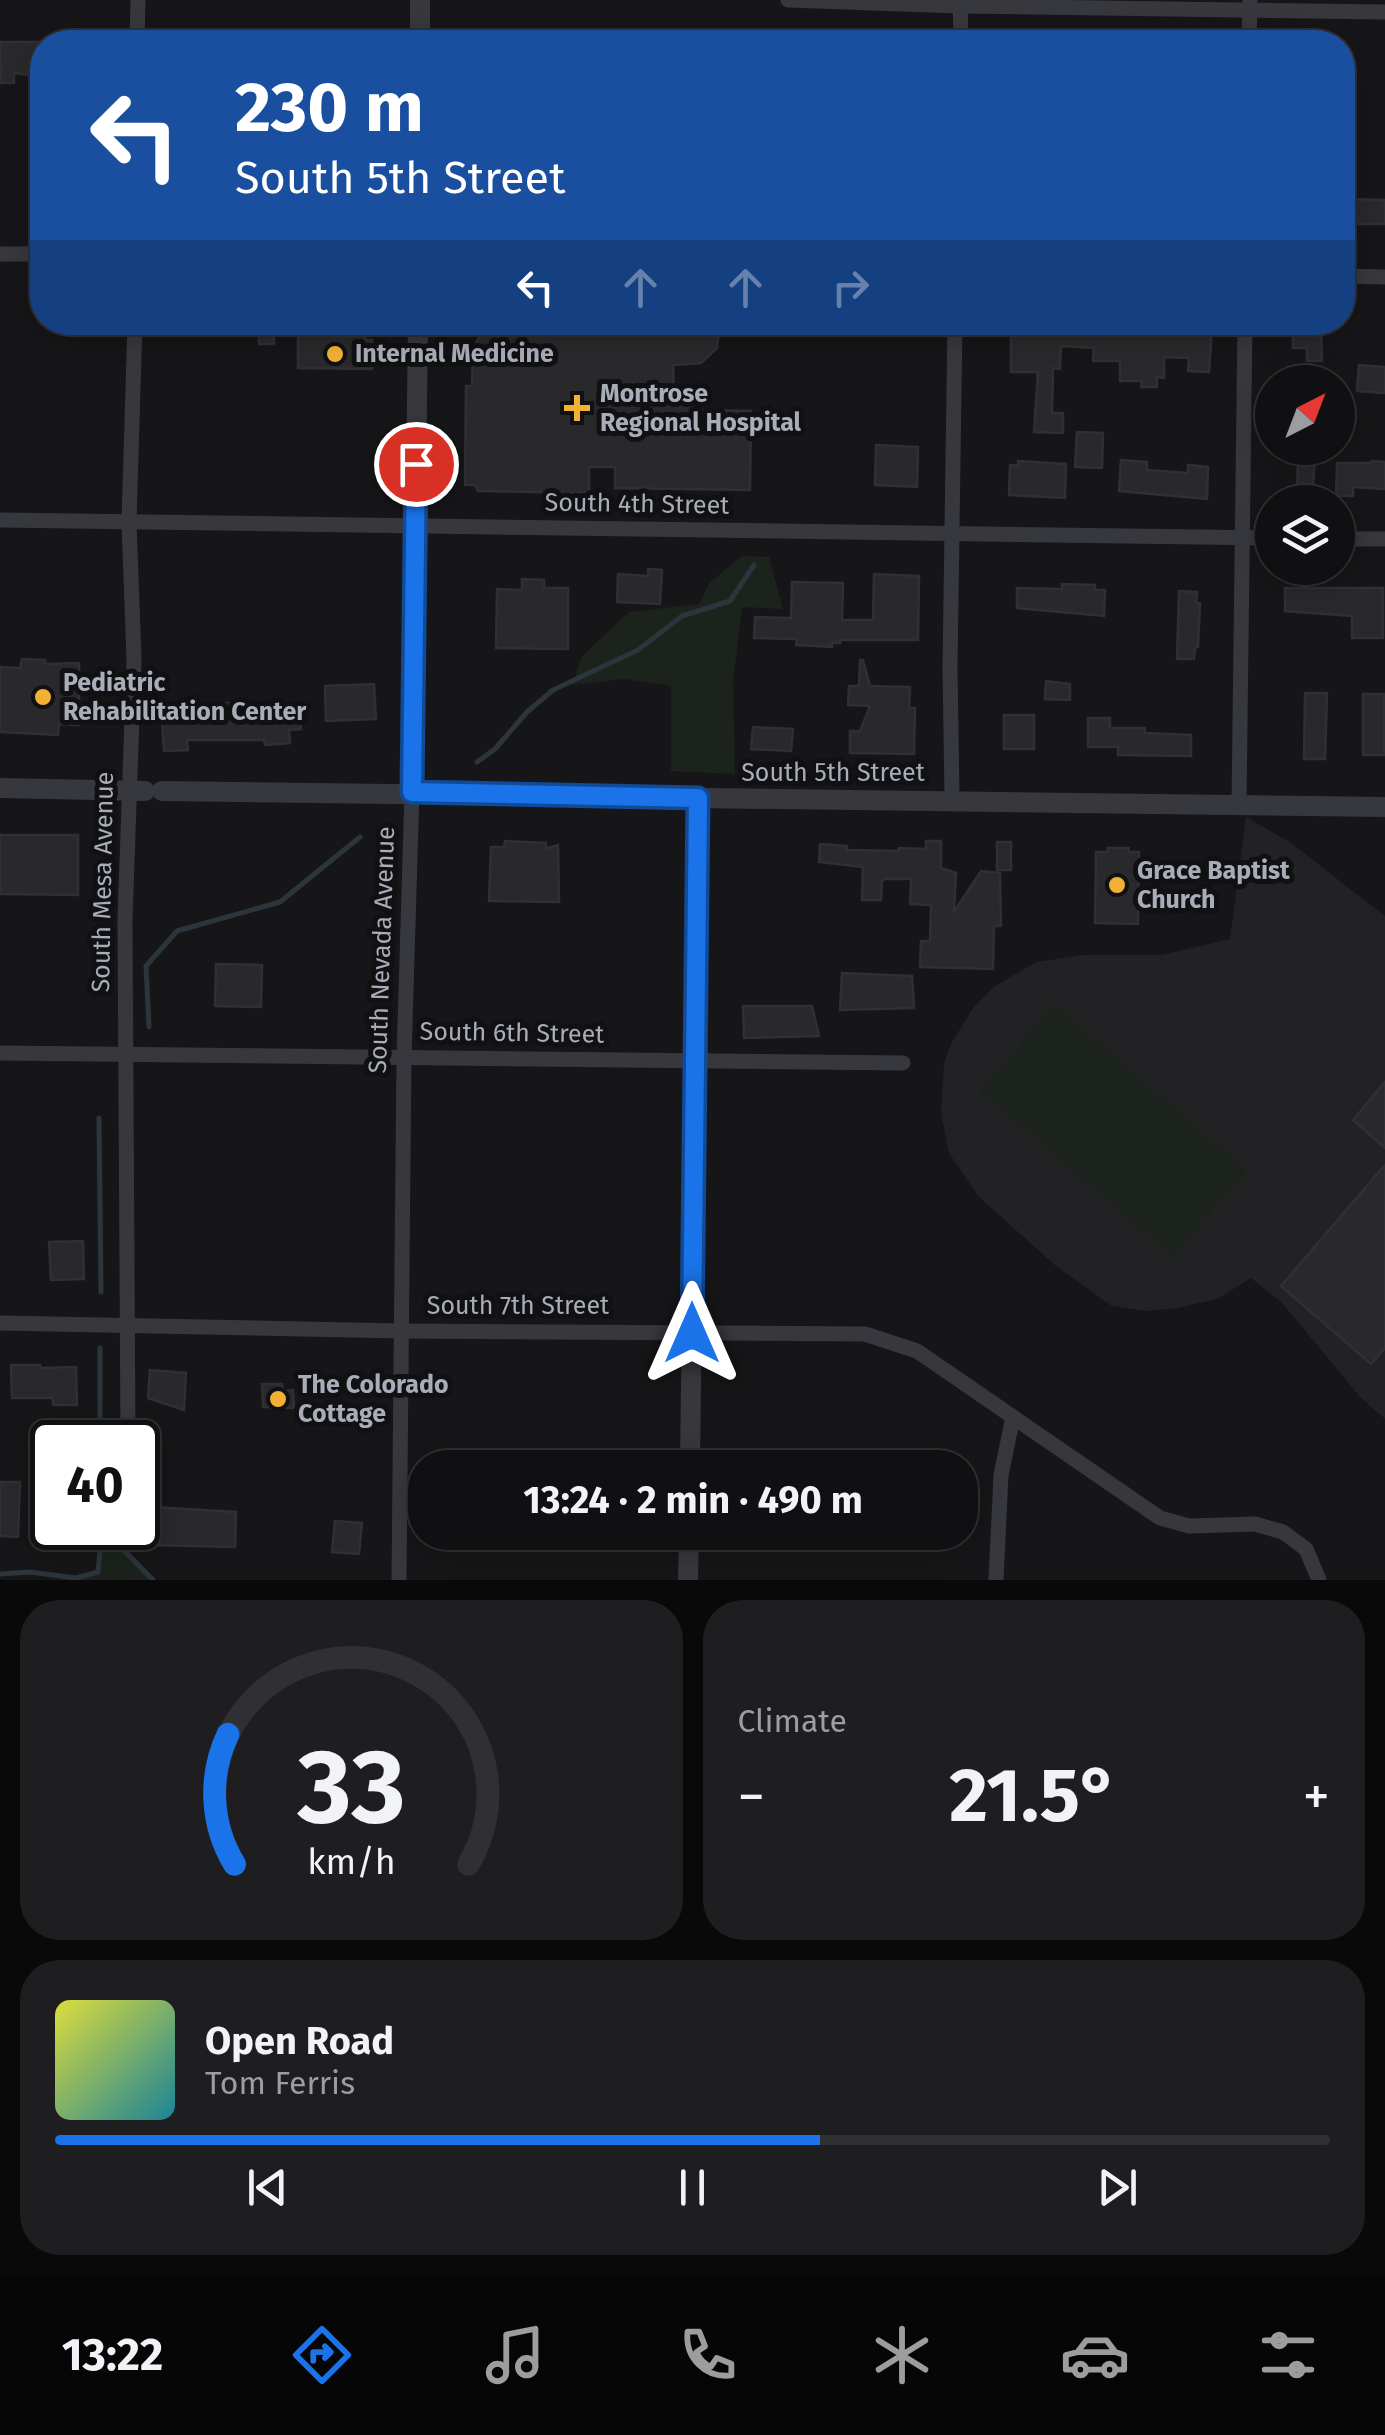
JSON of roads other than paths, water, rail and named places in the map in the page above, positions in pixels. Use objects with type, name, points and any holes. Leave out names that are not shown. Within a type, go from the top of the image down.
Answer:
[{"type":"street","points":[[138,0],[138,30]]},
{"type":"street","points":[[420,0],[420,30]]},
{"type":"street","points":[[788,0],[1250,5],[1385,12]]},
{"type":"street","points":[[960,3],[960,30]]},
{"type":"street","points":[[1249,30],[1250,5]]},
{"type":"street","points":[[0,254],[30,254]]},
{"type":"street","points":[[1355,276],[1385,277]]},
{"type":"street","name":"South Mesa Avenue","points":[[128,1420],[125,920],[145,791],[128,522],[135,335]]},
{"type":"street","name":"South Nevada Avenue","points":[[399,1580],[417,335]]},
{"type":"street","points":[[952,798],[955,335]]},
{"type":"street","points":[[1239,804],[1245,335]]},
{"type":"street","name":"South 4th Street","points":[[0,520],[1255,538]]},
{"type":"street","points":[[1355,539],[1385,540]]},
{"type":"street","name":"South 5th Street","points":[[0,788],[952,798],[1385,807]]},
{"type":"street","points":[[690,1450],[698,798]]},
{"type":"street","name":"South 6th Street","points":[[0,1053],[903,1063]]},
{"type":"street","name":"South 7th Street","points":[[0,1323],[865,1334],[917,1351],[1160,1518],[1189,1526],[1255,1524],[1283,1532],[1306,1549],[1319,1580]]},
{"type":"street","points":[[996,1580],[1001,1475],[1013,1418]]},
{"type":"street","points":[[688,1580],[689,1550]]},
{"type":"waterway","points":[[477,762],[553,690],[638,650],[682,616],[730,601],[754,565]]},
{"type":"waterway","points":[[149,1027],[146,966],[177,931],[280,902],[360,837]]},
{"type":"waterway","points":[[99,1118],[101,1292]]},
{"type":"waterway","points":[[100,1348],[100,1420]]},
{"type":"waterway","points":[[0,1574],[30,1572],[76,1578],[98,1572],[100,1550]]},
{"type":"waterway","points":[[124,1550],[153,1580]]},
{"type":"place","name":"Internal Medicine","points":[[335,354]]},
{"type":"place","name":"Montrose Regional Hospital","points":[[577,408]]},
{"type":"place","name":"Pediatric Rehabilitation Center","points":[[43,697]]},
{"type":"place","name":"Grace Baptist Church","points":[[1117,885]]},
{"type":"place","name":"The Colorado Cottage","points":[[278,1399]]}]
